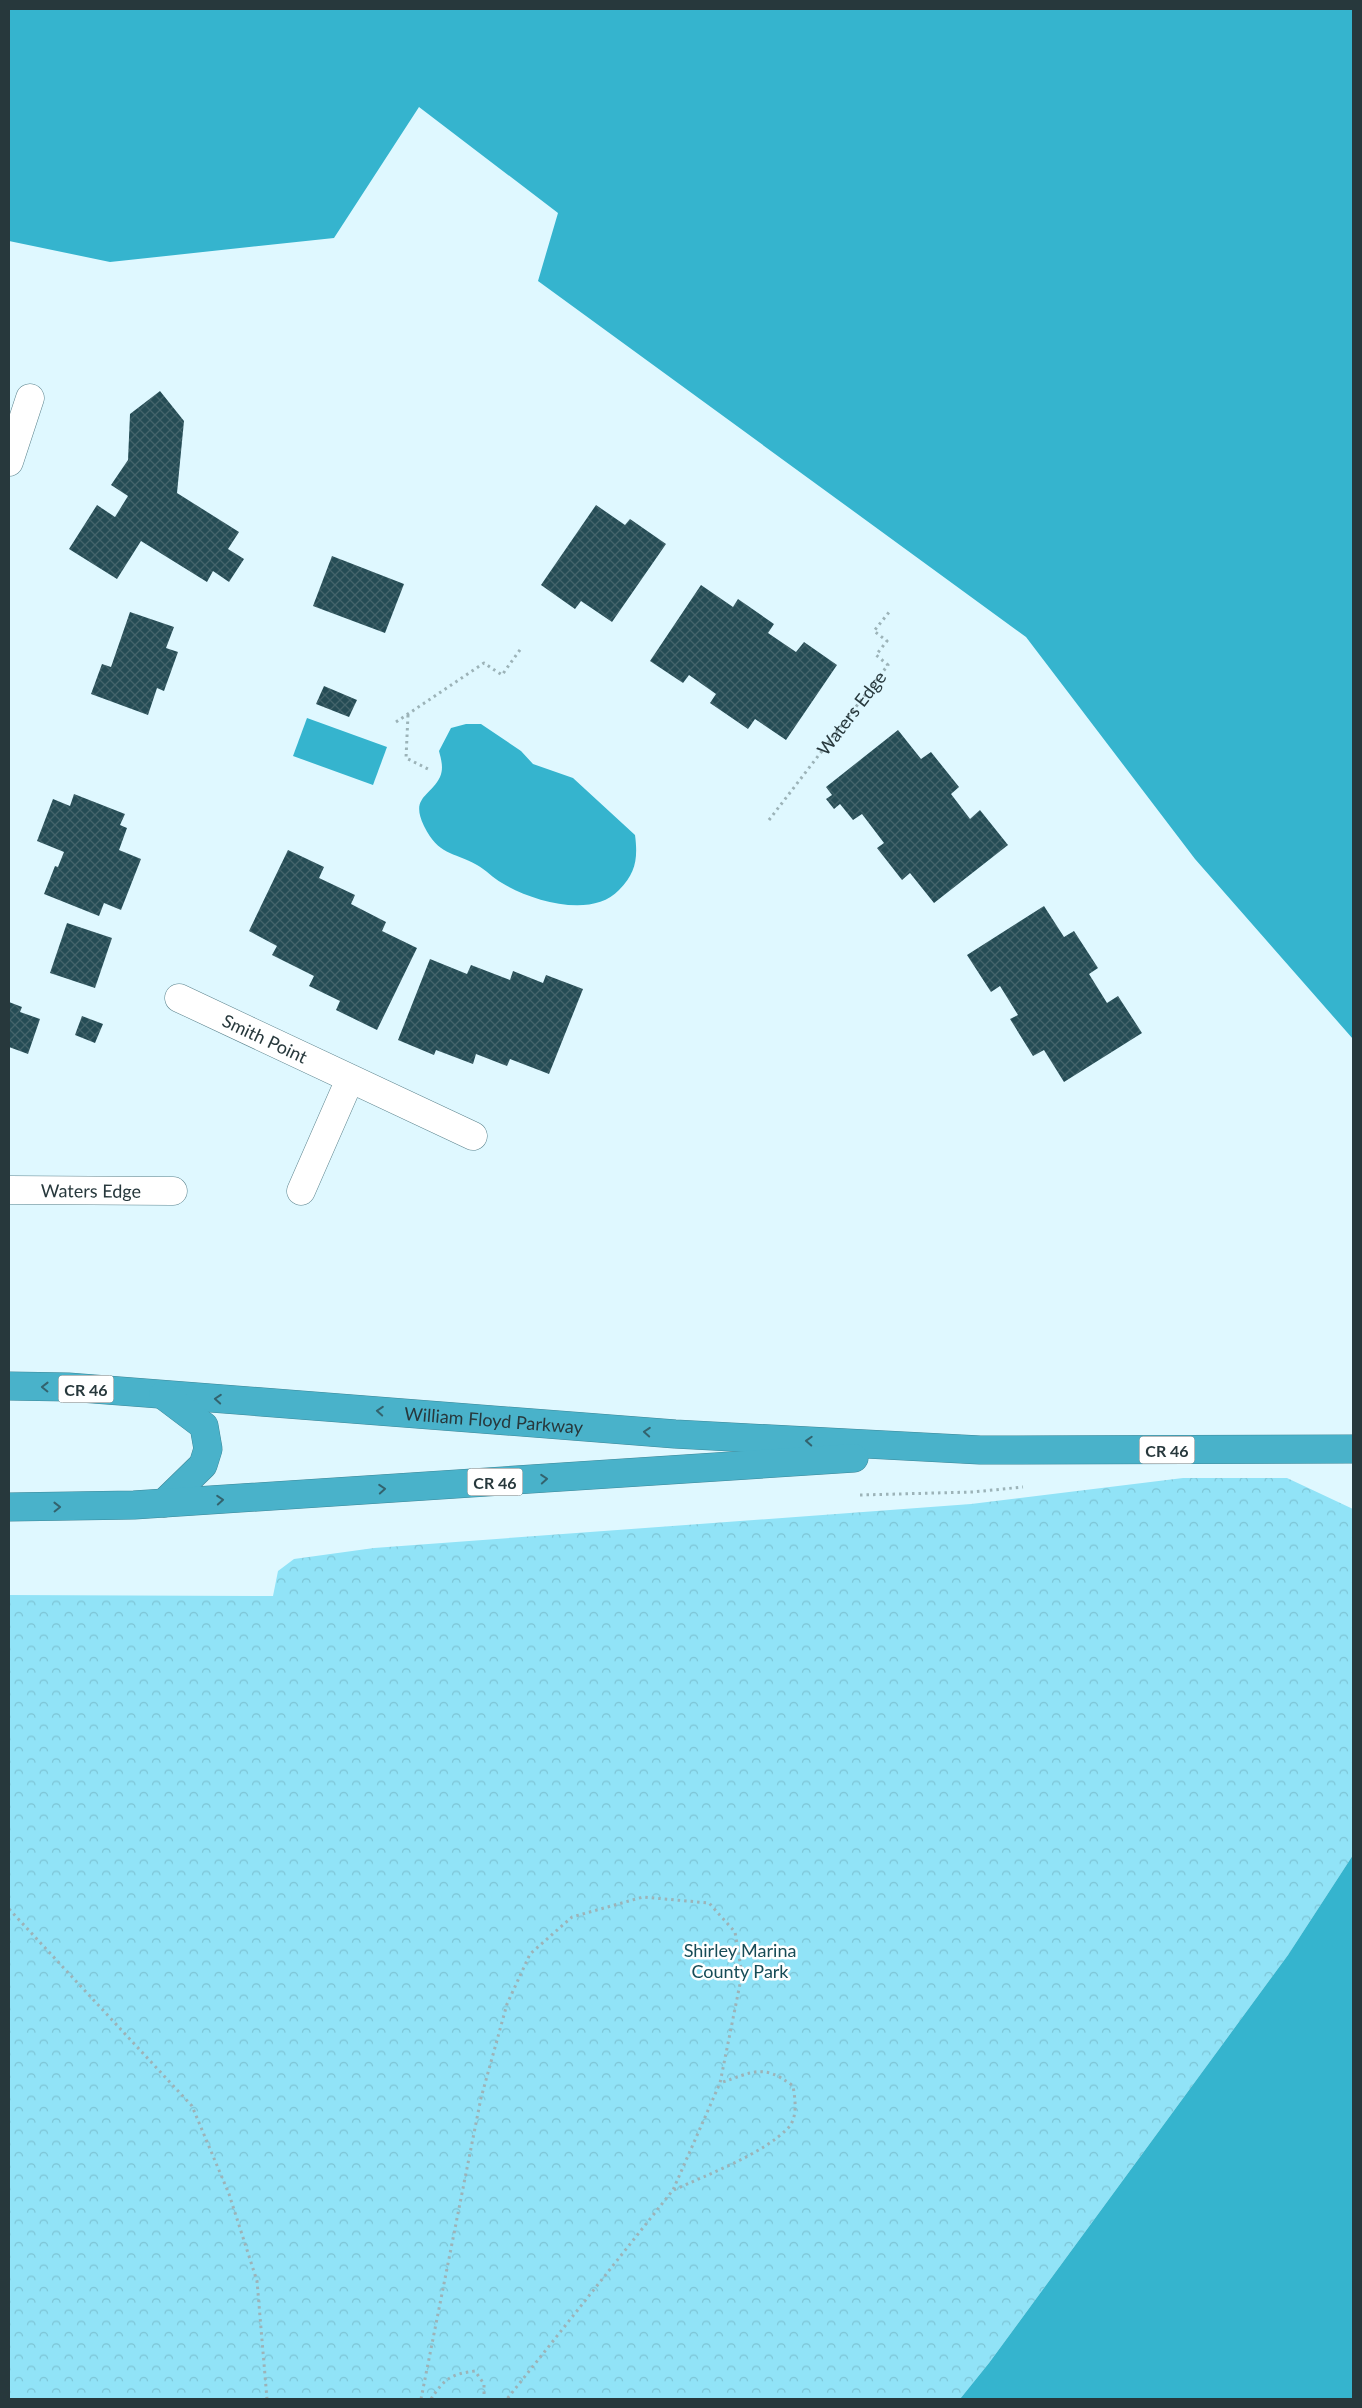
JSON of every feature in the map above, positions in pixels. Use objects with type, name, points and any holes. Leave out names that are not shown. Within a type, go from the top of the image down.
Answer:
[{"type":"highway","name":"William Floyd Parkway","points":[[9,1386],[68,1387],[675,1434],[980,1450],[1353,1449]]},
{"type":"highway","points":[[163,1395],[204,1426],[208,1449],[203,1465],[164,1504]]},
{"type":"highway","name":"William Floyd Parkway","points":[[9,1507],[164,1504],[980,1450]]},
{"type":"street","points":[[9,462],[30,398]]},
{"type":"street","name":"Smith Point","points":[[179,998],[472,1136]]},
{"type":"street","points":[[301,1191],[350,1079]]},
{"type":"street","name":"Waters Edge","points":[[9,1190],[173,1191]]},
{"type":"path","name":"Waters Edge","points":[[769,820],[888,665],[876,655],[887,641],[874,631],[890,611]]},
{"type":"path","points":[[396,722],[484,663],[502,675],[522,647]]},
{"type":"path","points":[[408,714],[406,758],[428,769]]},
{"type":"path","points":[[856,1495],[973,1492],[1033,1486]]},
{"type":"path","points":[[421,2399],[481,2098],[507,2004],[530,1954],[572,1917],[643,1897],[709,1903],[735,1932],[742,1974],[720,2083],[673,2190],[507,2399]]},
{"type":"path","points":[[9,1909],[192,2106],[229,2194],[257,2281],[268,2399]]},
{"type":"path","points":[[673,2190],[757,2151],[790,2126],[796,2104],[793,2086],[779,2075],[761,2070],[720,2083]]},
{"type":"path","points":[[431,2399],[441,2384],[456,2374],[475,2371],[484,2384],[484,2399]]},
{"type":"green space","name":"Shirley Marina County Park","points":[[1183,1478],[1287,1478],[1353,1509],[1353,1855],[1288,1955],[989,2363],[960,2399],[9,2399],[9,1595],[273,1596],[278,1571],[294,1559],[374,1548],[971,1504]]},
{"type":"shaded area","points":[[9,9],[1353,9],[1353,1039],[1195,859],[1026,637],[538,281],[558,213],[419,107],[334,238],[110,262],[9,241]]},
{"type":"shaded area","points":[[307,718],[387,747],[373,785],[293,756]]},
{"type":"shaded area","points":[[466,724],[481,724],[521,751],[533,764],[573,778],[635,835],[636,858],[634,865],[625,884],[619,890],[607,899],[594,904],[578,905],[545,901],[515,890],[477,865],[441,848],[435,843],[420,816],[420,803],[440,777],[442,767],[439,751],[451,728]]},
{"type":"shaded area","points":[[1353,1855],[1353,2399],[960,2399],[989,2363],[1288,1955]]},
{"type":"building","points":[[160,391],[184,421],[177,493],[239,532],[228,549],[244,559],[229,582],[213,571],[207,582],[141,541],[117,579],[69,549],[97,505],[115,517],[128,496],[111,485],[128,460],[130,414]]},
{"type":"building","points":[[596,505],[625,525],[630,519],[666,544],[612,622],[581,601],[575,609],[541,585]]},
{"type":"building","points":[[332,556],[404,584],[385,633],[313,606]]},
{"type":"building","points":[[701,585],[733,607],[738,599],[774,624],[768,633],[796,652],[804,642],[837,665],[786,740],[755,719],[748,729],[710,703],[716,694],[689,675],[683,683],[650,661]]},
{"type":"building","points":[[130,612],[174,627],[166,648],[178,652],[164,691],[157,688],[148,715],[91,694],[102,664],[111,667]]},
{"type":"building","points":[[324,686],[357,700],[349,717],[316,704]]},
{"type":"building","points":[[898,730],[921,759],[931,752],[959,787],[951,794],[970,819],[980,810],[1008,845],[934,903],[910,873],[902,880],[877,848],[884,843],[862,814],[853,820],[840,804],[834,809],[826,799],[832,795],[826,787]]},
{"type":"building","points":[[74,794],[125,814],[120,825],[127,828],[119,850],[141,859],[121,910],[104,903],[99,916],[44,894],[55,866],[58,867],[64,852],[37,841],[53,799],[70,806]]},
{"type":"building","points":[[288,850],[324,867],[319,878],[355,895],[351,904],[386,922],[382,931],[417,948],[377,1030],[336,1010],[340,1001],[309,986],[314,976],[272,955],[277,946],[249,931]]},
{"type":"building","points":[[1044,906],[1064,937],[1074,931],[1098,968],[1089,974],[1107,1003],[1118,996],[1142,1033],[1064,1082],[1044,1050],[1033,1056],[1010,1019],[1018,1015],[1000,986],[991,992],[967,955]]},
{"type":"building","points":[[67,923],[112,938],[95,988],[50,973]]},
{"type":"building","points":[[430,959],[467,974],[471,965],[510,980],[513,971],[543,983],[546,975],[583,989],[549,1074],[510,1059],[507,1066],[476,1054],[473,1064],[436,1050],[434,1055],[398,1040]]},
{"type":"building","points":[[9,1002],[22,1007],[20,1012],[40,1019],[28,1054],[9,1047]]},
{"type":"building","points":[[82,1016],[103,1024],[95,1043],[75,1035]]}]
